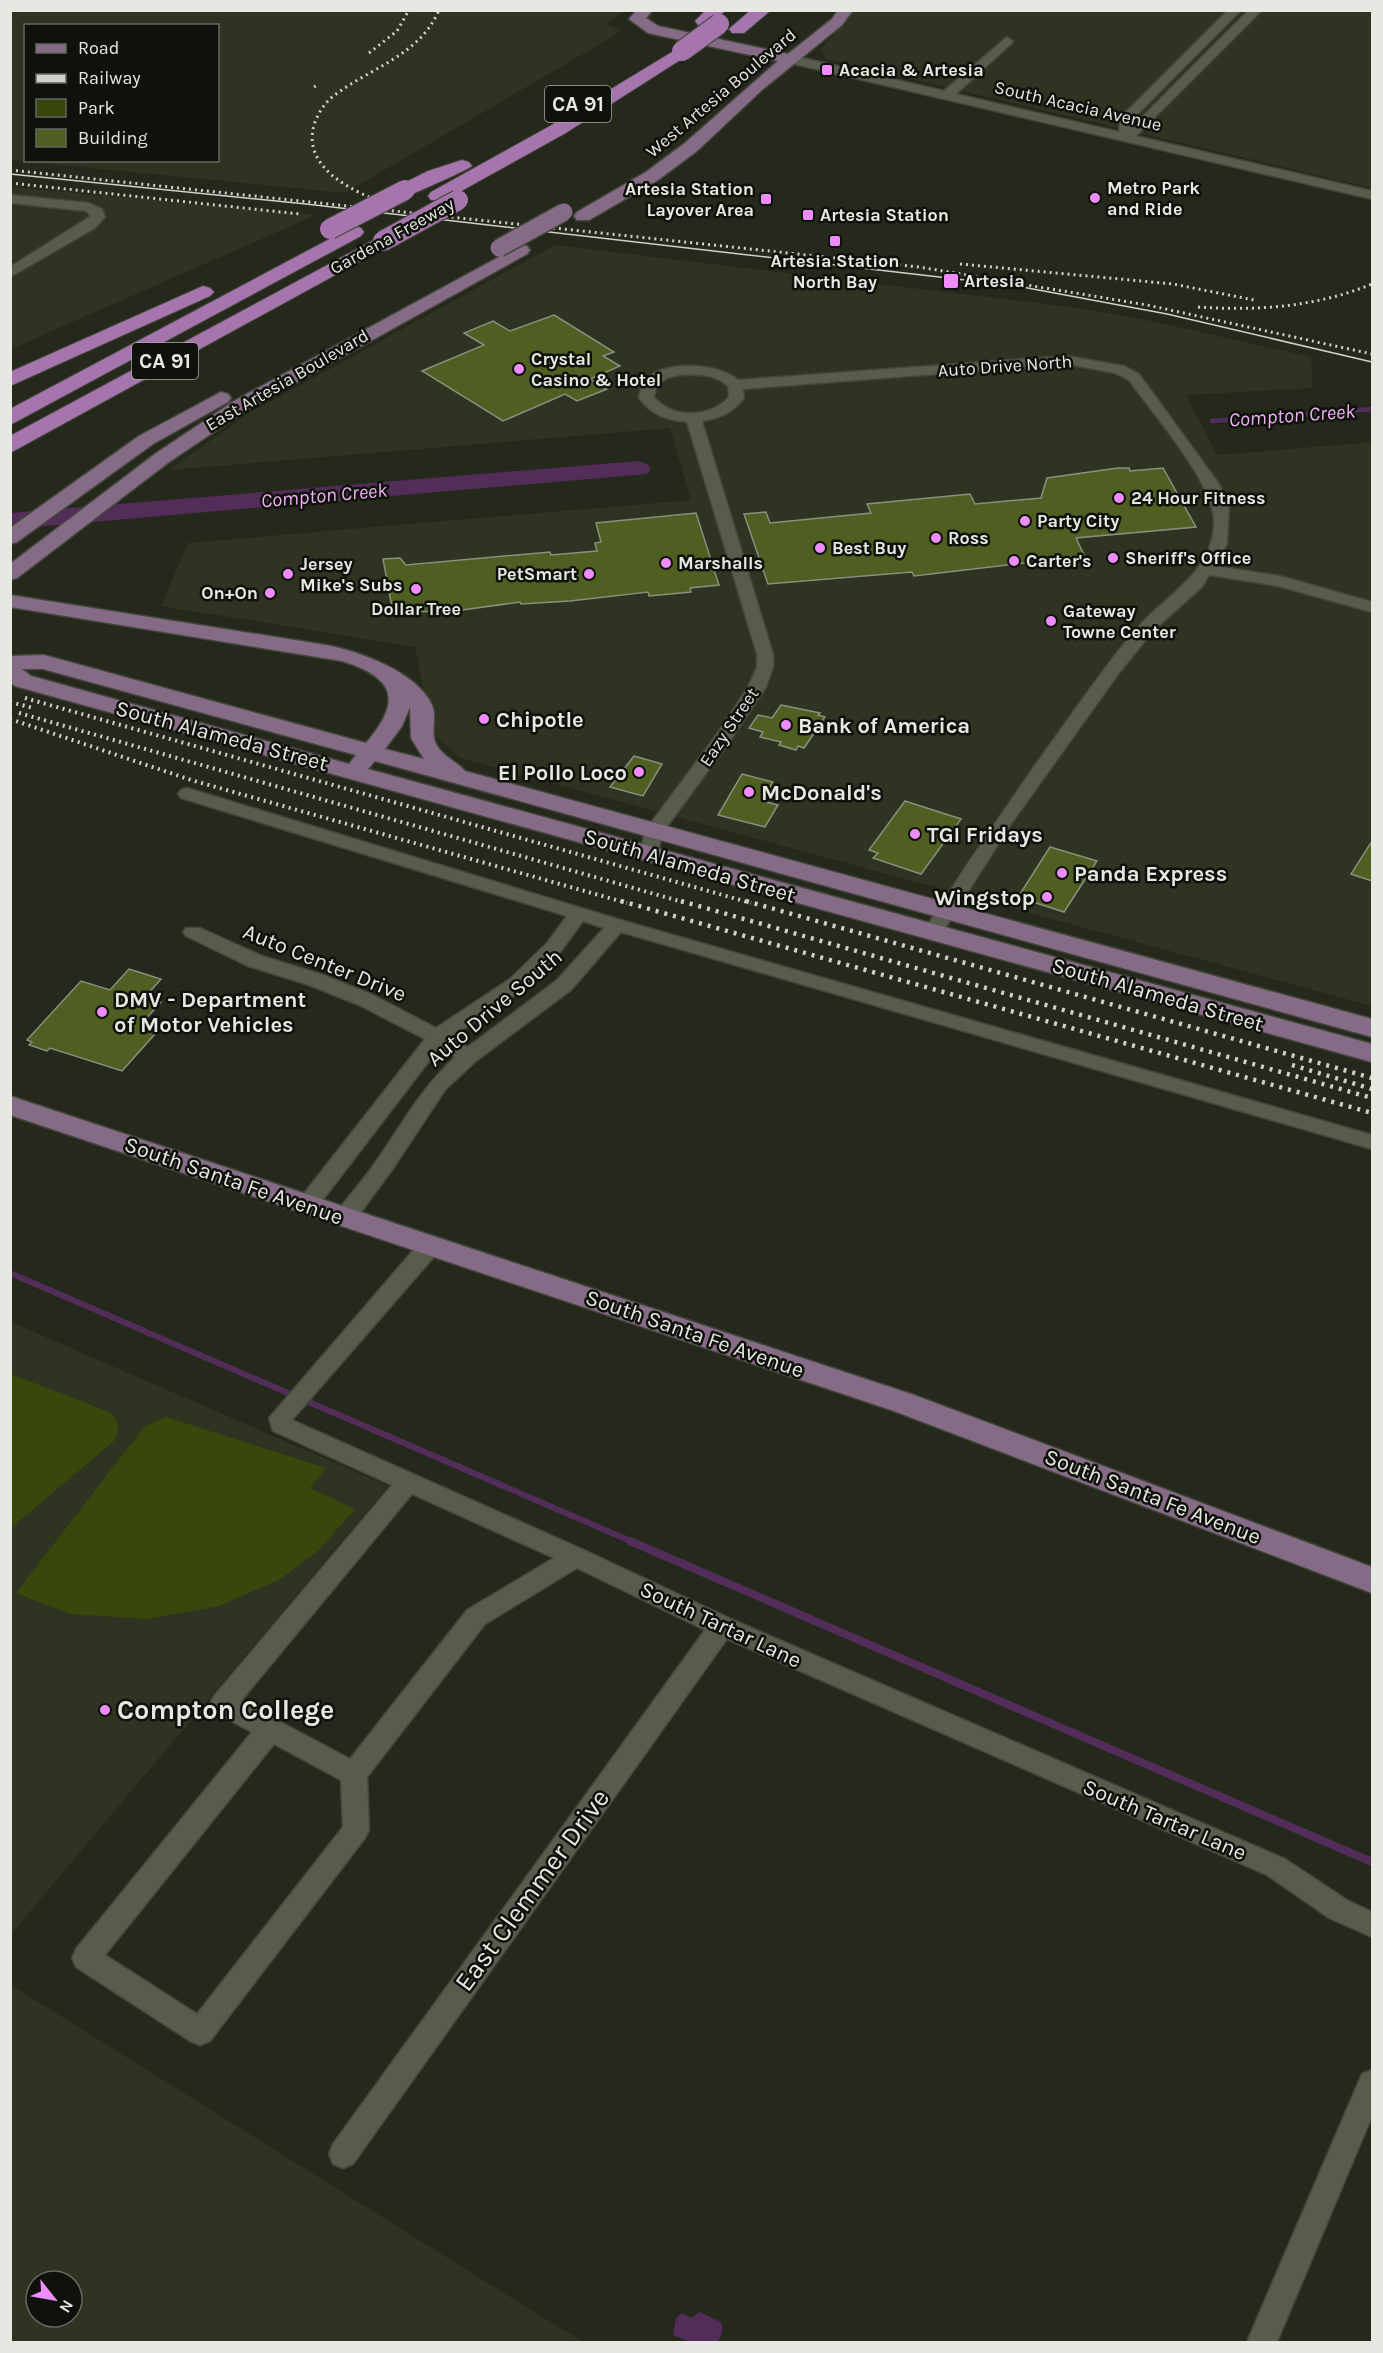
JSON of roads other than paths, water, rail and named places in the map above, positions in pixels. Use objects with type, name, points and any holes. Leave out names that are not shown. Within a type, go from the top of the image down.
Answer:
[{"type":"highway","points":[[10,380],[279,256],[330,229],[422,193],[557,130],[714,19],[748,16]]},
{"type":"highway","name":"Gardena Freeway","points":[[10,447],[320,276],[369,236],[458,200],[575,135],[701,55],[748,16]]},
{"type":"highway","name":"Gardena Freeway","points":[[422,193],[488,158],[674,49]]},
{"type":"highway","points":[[10,418],[56,393],[87,386],[369,236],[422,193]]},
{"type":"highway","points":[[10,435],[290,282],[320,276]]},
{"type":"main road","name":"West Artesia Boulevard","points":[[646,10],[637,19],[654,30],[782,58]]},
{"type":"main road","name":"West Artesia Boulevard","points":[[564,212],[659,154],[739,83],[782,58],[846,10]]},
{"type":"main road","name":"West Artesia Boulevard","points":[[583,216],[652,176],[691,147],[757,86],[782,58]]},
{"type":"main road","name":"East Artesia Boulevard","points":[[432,291],[499,248],[564,212]]},
{"type":"main road","name":"East Artesia Boulevard","points":[[10,538],[146,440],[261,384],[432,291],[521,250],[583,216]]},
{"type":"main road","name":"East Artesia Boulevard","points":[[10,574],[261,384]]},
{"type":"main road","points":[[10,601],[345,654],[378,666],[417,697],[423,710],[422,732],[428,750],[441,765],[464,778]]},
{"type":"main road","name":"South Alameda Street","points":[[10,663],[44,662],[464,778],[651,843]]},
{"type":"main road","name":"South Alameda Street","points":[[10,670],[23,681],[354,772],[651,843],[940,922],[1372,1028]]},
{"type":"main road","points":[[354,772],[396,715],[402,693],[398,683]]},
{"type":"main road","points":[[304,734],[334,735],[356,732],[396,715]]},
{"type":"main road","name":"South Alameda Street","points":[[940,922],[1372,1053]]},
{"type":"main road","name":"South Santa Fe Avenue","points":[[10,1105],[904,1403],[1372,1580]]},
{"type":"street","points":[[1126,138],[1124,121],[1235,10]]},
{"type":"street","points":[[1126,138],[1196,72],[1256,10]]},
{"type":"street","points":[[947,95],[1007,41]]},
{"type":"street","name":"South Acacia Avenue","points":[[782,58],[1372,195]]},
{"type":"street","points":[[1177,68],[1196,72]]},
{"type":"street","points":[[10,199],[89,207],[97,212],[98,218],[10,273]]},
{"type":"street","name":"Auto Drive North","points":[[735,386],[1067,360],[1119,369],[1134,377],[1211,484],[1221,505],[1222,523],[1219,544],[1196,584],[1147,627],[1113,669],[1003,822],[940,922]]},
{"type":"street","points":[[690,370],[717,374],[735,386],[737,398],[730,406],[718,413],[693,417],[667,414],[654,407],[646,398],[646,388],[662,375],[690,370]]},
{"type":"street","name":"Eazy Street","points":[[651,843],[757,687],[765,667],[765,654],[693,417]]},
{"type":"street","points":[[1204,568],[1280,581],[1372,607]]},
{"type":"street","points":[[187,794],[617,925],[1372,1142]]},
{"type":"street","name":"Auto Drive South","points":[[307,1205],[437,1037],[517,984],[554,947],[579,913]]},
{"type":"street","name":"Auto Drive South","points":[[345,1217],[387,1162],[415,1116],[438,1085],[469,1056],[564,985],[617,925]]},
{"type":"street","name":"Auto Center Drive","points":[[193,932],[255,962],[316,980],[366,1000],[469,1056]]},
{"type":"street","name":"South Tartar Lane","points":[[431,1245],[312,1379],[280,1418],[281,1425],[576,1557],[722,1626],[1276,1867],[1338,1909],[1372,1925]]},
{"type":"street","points":[[354,1774],[223,1704],[408,1482]]},
{"type":"street","points":[[270,1729],[86,1958],[200,2032],[356,1830],[354,1774],[476,1617],[576,1557]]},
{"type":"street","name":"East Clemmer Drive","points":[[343,2154],[722,1626]]},
{"type":"street","points":[[1262,2343],[1371,2092]]},
{"type":"waterway","name":"Compton Creek","points":[[1212,421],[1372,409]]},
{"type":"waterway","name":"Compton Creek","points":[[10,521],[638,469]]},
{"type":"waterway","points":[[10,1273],[633,1542]]},
{"type":"waterway","points":[[630,1541],[1372,1862]]},
{"type":"tram line","points":[[10,174],[306,204],[1017,286],[1167,314],[1372,362]]},
{"type":"railway","points":[[369,53],[397,31],[409,10]]},
{"type":"railway","points":[[386,204],[345,185],[333,176],[315,154],[312,140],[314,125],[321,110],[331,98],[406,51],[430,26],[439,10]]},
{"type":"railway","points":[[314,87],[319,84]]},
{"type":"railway","points":[[10,170],[919,267],[1147,305],[1372,354]]},
{"type":"railway","points":[[10,183],[300,214]]},
{"type":"railway","points":[[960,264],[1173,284],[1254,300]]},
{"type":"railway","points":[[1198,307],[1286,306],[1330,298],[1372,284]]},
{"type":"railway","points":[[25,698],[751,903]]},
{"type":"railway","points":[[10,702],[33,708]]},
{"type":"railway","points":[[19,713],[686,903]]},
{"type":"railway","points":[[10,719],[191,780],[627,903]]},
{"type":"railway","points":[[621,901],[1372,1113]]},
{"type":"railway","points":[[681,901],[1372,1098]]},
{"type":"railway","points":[[746,901],[1372,1078]]},
{"type":"railway","points":[[1292,1065],[1372,1089]]},
{"type":"place","name":"Acacia & Artesia","points":[[827,70]]},
{"type":"place","name":"Metro Park and Ride","points":[[1095,198]]},
{"type":"place","name":"Artesia Station Layover Area","points":[[766,199]]},
{"type":"place","name":"Artesia Station","points":[[808,215]]},
{"type":"place","name":"Artesia Station North Bay","points":[[835,241]]},
{"type":"place","name":"Artesia","points":[[951,281]]},
{"type":"place","name":"Crystal Casino & Hotel","points":[[519,369]]},
{"type":"place","name":"24 Hour Fitness","points":[[1119,498]]},
{"type":"place","name":"Party City","points":[[1025,521]]},
{"type":"place","name":"Ross","points":[[936,538]]},
{"type":"place","name":"Best Buy","points":[[820,548]]},
{"type":"place","name":"Sheriff's Office","points":[[1113,558]]},
{"type":"place","name":"Carter's","points":[[1014,561]]},
{"type":"place","name":"Marshalls","points":[[666,563]]},
{"type":"place","name":"Jersey Mike's Subs","points":[[288,574]]},
{"type":"place","name":"PetSmart","points":[[589,574]]},
{"type":"place","name":"Dollar Tree","points":[[416,589]]},
{"type":"place","name":"On+On","points":[[270,593]]},
{"type":"place","name":"Gateway Towne Center","points":[[1051,621]]},
{"type":"place","name":"Chipotle","points":[[484,719]]},
{"type":"place","name":"Bank of America","points":[[786,725]]},
{"type":"place","name":"El Pollo Loco","points":[[639,772]]},
{"type":"place","name":"McDonald's","points":[[749,792]]},
{"type":"place","name":"TGI Fridays","points":[[915,834]]},
{"type":"place","name":"Panda Express","points":[[1062,873]]},
{"type":"place","name":"Wingstop","points":[[1047,897]]},
{"type":"place","name":"DMV - Department of Motor Vehicles","points":[[102,1012]]},
{"type":"place","name":"Compton College","points":[[105,1710]]}]
